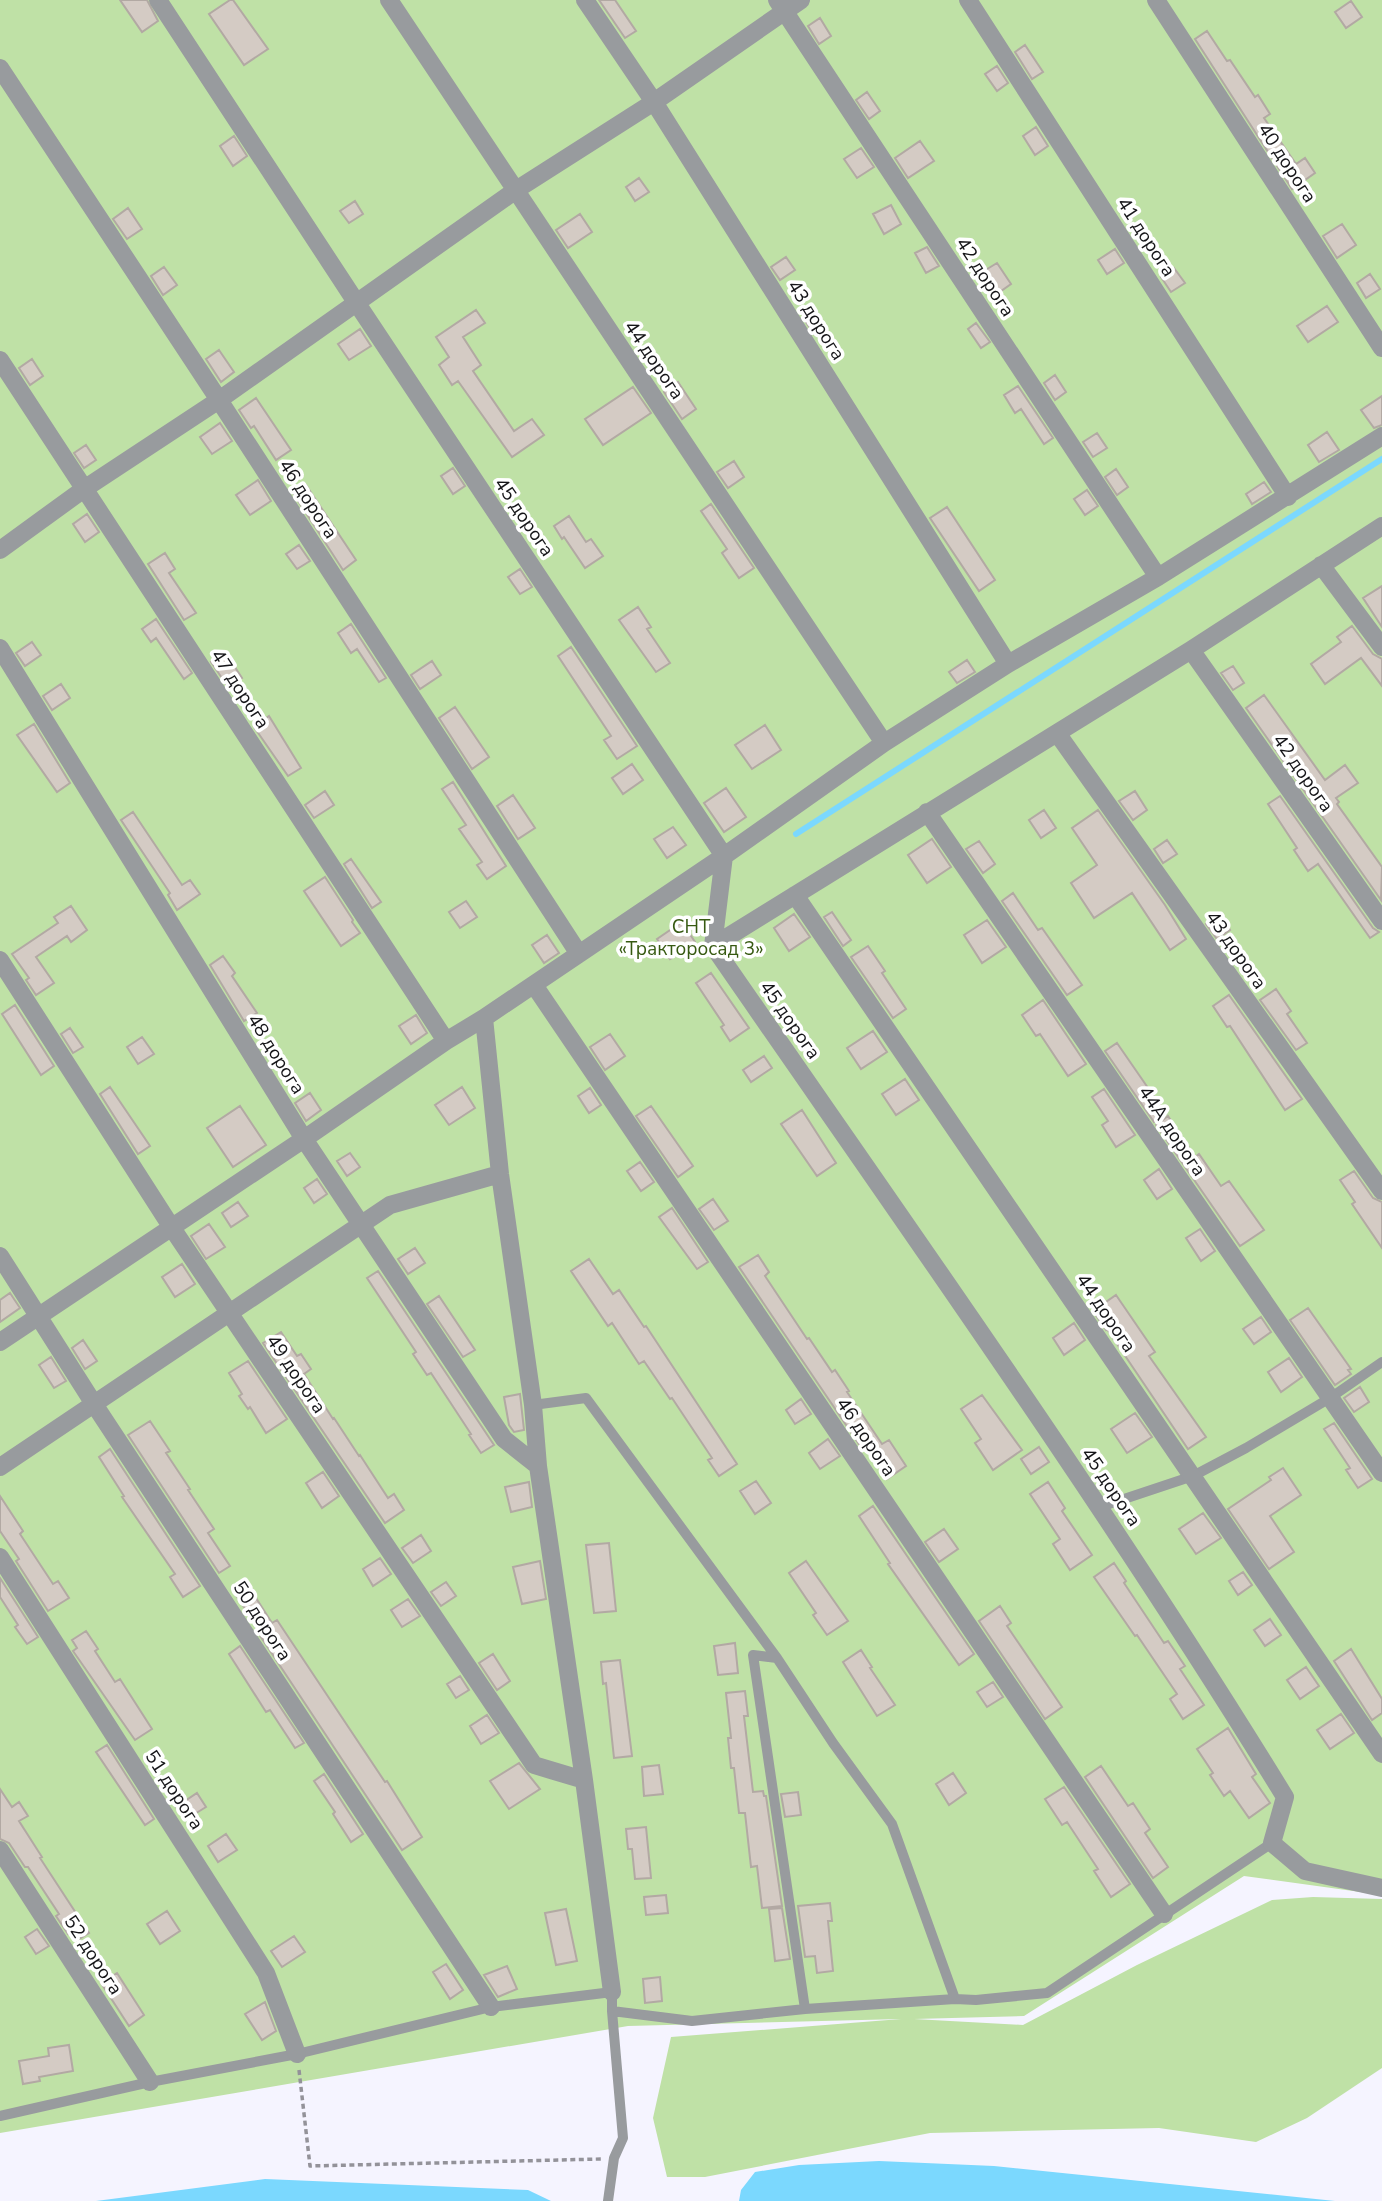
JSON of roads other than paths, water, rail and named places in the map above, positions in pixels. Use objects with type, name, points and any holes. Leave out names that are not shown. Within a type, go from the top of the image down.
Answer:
[{"type":"street","name":"45 дорога","points":[[158,0],[724,856]]},
{"type":"street","name":"44 дорога","points":[[389,0],[884,743]]},
{"type":"street","name":"43 дорога","points":[[585,0],[654,102],[1009,664]]},
{"type":"street","points":[[0,550],[84,489],[219,400],[516,190],[654,102],[781,6],[801,0]]},
{"type":"street","name":"41 дорога","points":[[968,0],[1288,497]]},
{"type":"street","name":"40 дорога","points":[[1156,0],[1382,348]]},
{"type":"street","name":"42 дорога","points":[[781,6],[1158,577]]},
{"type":"street","name":"46 дорога","points":[[0,68],[579,954]]},
{"type":"street","name":"47 дорога","points":[[0,360],[446,1041]]},
{"type":"street","points":[[0,1342],[446,1041],[534,985],[884,743],[1009,664],[1288,497],[1382,436]]},
{"type":"street","points":[[713,946],[1191,650],[1382,526]]},
{"type":"street","points":[[1321,565],[1382,647]]},
{"type":"street","name":"48 дорога","points":[[0,648],[304,1139],[504,1439],[538,1466]]},
{"type":"street","name":"42 дорога","points":[[1191,650],[1382,921]]},
{"type":"street","name":"43 дорога","points":[[1057,733],[1382,1191]]},
{"type":"street","name":"44А дорога","points":[[927,812],[1382,1473]]},
{"type":"street","points":[[713,946],[724,856]]},
{"type":"street","name":"44 дорога","points":[[795,895],[1382,1754]]},
{"type":"street","name":"45 дорога","points":[[713,946],[1100,1507],[1223,1696],[1285,1797],[1272,1843]]},
{"type":"street","name":"49 дорога","points":[[0,960],[172,1228],[534,1765],[584,1780]]},
{"type":"street","name":"46 дорога","points":[[534,985],[1164,1914]]},
{"type":"street","points":[[484,1018],[500,1174],[533,1405],[538,1466],[612,1992]]},
{"type":"street","points":[[0,1467],[390,1205],[500,1174]]},
{"type":"street","name":"50 дорога","points":[[0,1256],[94,1404],[491,2007]]},
{"type":"street","name":"51 дорога","points":[[0,1556],[266,1973],[298,2054]]},
{"type":"street","points":[[1272,1843],[1305,1871],[1382,1888]]},
{"type":"street","name":"52 дорога","points":[[0,1850],[150,2082]]},
{"type":"lane","points":[[1100,1507],[1193,1476],[1329,1398],[1382,1362]]},
{"type":"lane","points":[[533,1405],[586,1398],[777,1658],[833,1743],[892,1824],[955,1999]]},
{"type":"lane","points":[[777,1658],[753,1655],[805,2009]]},
{"type":"lane","points":[[612,2011],[692,2021],[805,2009],[955,1999],[976,2000],[1047,1993],[1272,1843]]},
{"type":"lane","points":[[0,2116],[150,2082],[298,2054],[491,2007],[612,1992],[623,2138],[614,2158],[608,2201]]},
{"type":"water","points":[[879,2161],[994,2166],[1335,2201],[739,2201],[741,2190],[755,2172],[799,2165]]},
{"type":"water","points":[[265,2179],[528,2190],[551,2201],[96,2201]]},
{"type":"waterway","points":[[796,834],[1382,459]]},
{"type":"park label","name":"СНТ «Тракторосад 3»","points":[[691,938]]}]
